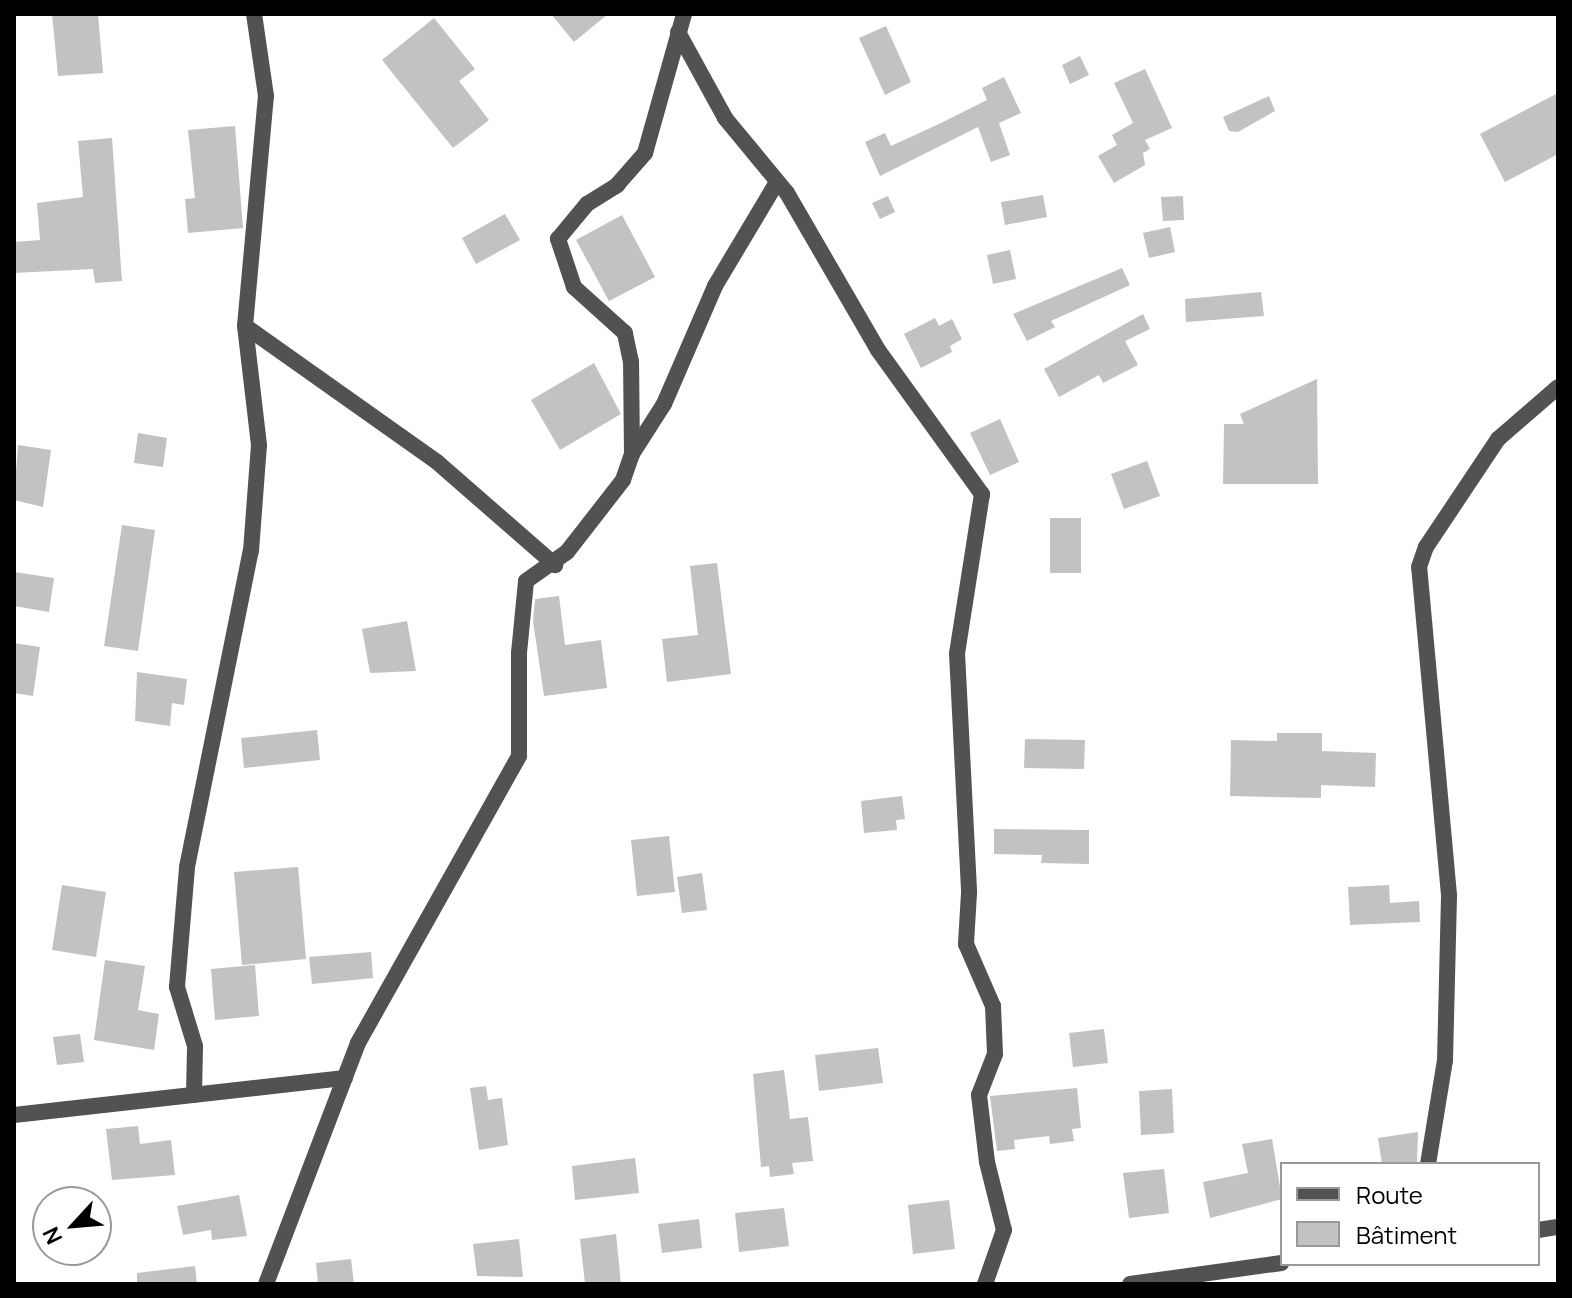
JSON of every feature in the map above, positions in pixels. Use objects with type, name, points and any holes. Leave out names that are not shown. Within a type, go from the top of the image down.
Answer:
[{"type":"street","points":[[194,1095],[195,1046],[177,987],[187,867],[251,551],[259,445],[245,326],[266,96],[254,14]]},
{"type":"street","points":[[632,454],[631,362],[625,333],[574,287],[558,239],[587,204],[617,185],[645,153],[684,14]]},
{"type":"street","points":[[678,32],[725,118],[777,182],[878,350],[982,494],[957,653],[969,893],[966,944],[993,1006],[995,1054],[979,1095],[987,1162],[1004,1230],[985,1284]]},
{"type":"street","points":[[266,1284],[358,1043],[519,756],[519,653],[526,581],[555,565],[593,523],[623,480],[632,454],[664,404],[715,286],[777,182]]},
{"type":"street","points":[[245,326],[437,462],[555,565]]},
{"type":"street","points":[[1428,1162],[1445,1060],[1449,895],[1419,567],[1426,547],[1498,439],[1558,387]]},
{"type":"street","points":[[14,1115],[345,1078]]},
{"type":"street","points":[[1130,1284],[1280,1263]]},
{"type":"building","points":[[52,14],[98,14],[103,73],[58,76]]},
{"type":"building","points":[[551,14],[608,14],[574,42]]},
{"type":"building","points":[[434,18],[475,69],[459,81],[489,120],[453,148],[382,60]]},
{"type":"building","points":[[886,26],[911,82],[885,95],[859,38]]},
{"type":"building","points":[[1080,56],[1089,75],[1070,84],[1062,65]]},
{"type":"building","points":[[1145,69],[1172,128],[1145,140],[1150,149],[1143,153],[1145,165],[1114,183],[1098,156],[1117,145],[1112,135],[1133,123],[1114,83]]},
{"type":"building","points":[[1004,77],[1021,113],[999,123],[1010,155],[991,162],[978,127],[880,176],[865,142],[885,133],[891,146],[941,123],[987,100],[982,88]]},
{"type":"building","points":[[1558,93],[1558,154],[1505,182],[1480,134]]},
{"type":"building","points":[[1269,96],[1275,111],[1238,132],[1229,131],[1223,117]]},
{"type":"building","points":[[235,126],[243,228],[188,233],[185,199],[195,198],[188,130]]},
{"type":"building","points":[[112,138],[122,281],[95,283],[93,269],[14,273],[14,242],[40,240],[37,203],[83,197],[78,141]]},
{"type":"building","points":[[1043,195],[1047,217],[1005,225],[1001,202]]},
{"type":"building","points":[[888,196],[895,212],[880,219],[872,203]]},
{"type":"building","points":[[1183,196],[1184,220],[1163,221],[1161,197]]},
{"type":"building","points":[[505,214],[520,240],[476,264],[462,238]]},
{"type":"building","points":[[622,215],[655,277],[609,301],[576,240]]},
{"type":"building","points":[[1170,227],[1175,252],[1149,258],[1143,233]]},
{"type":"building","points":[[1010,250],[1016,279],[993,284],[987,255]]},
{"type":"building","points":[[1122,268],[1130,285],[1051,321],[1055,327],[1027,341],[1013,314]]},
{"type":"building","points":[[1261,292],[1264,316],[1186,322],[1185,299]]},
{"type":"building","points":[[1143,314],[1150,329],[1125,341],[1138,365],[1103,383],[1099,375],[1059,397],[1044,369]]},
{"type":"building","points":[[935,318],[939,326],[952,319],[962,339],[950,346],[952,352],[921,368],[904,334]]},
{"type":"building","points":[[594,363],[621,414],[560,450],[531,400]]},
{"type":"building","points":[[1317,379],[1318,484],[1223,484],[1224,424],[1244,424],[1240,414]]},
{"type":"building","points":[[1000,419],[1019,462],[990,475],[970,433]]},
{"type":"building","points":[[138,433],[167,438],[163,467],[134,463]]},
{"type":"building","points":[[18,445],[51,450],[43,507],[14,500]]},
{"type":"building","points":[[1147,461],[1160,496],[1124,509],[1111,474]]},
{"type":"building","points":[[1050,518],[1081,518],[1081,573],[1050,573]]},
{"type":"building","points":[[122,525],[155,530],[138,651],[104,646]]},
{"type":"building","points":[[717,563],[731,674],[667,682],[662,639],[698,635],[690,566]]},
{"type":"building","points":[[14,572],[54,578],[49,612],[14,606]]},
{"type":"building","points":[[559,596],[565,645],[601,640],[607,688],[544,696],[533,621],[535,599]]},
{"type":"building","points":[[407,621],[416,671],[370,673],[362,629]]},
{"type":"building","points":[[14,643],[40,647],[33,696],[14,693]]},
{"type":"building","points":[[137,672],[187,679],[184,705],[172,703],[170,726],[135,721]]},
{"type":"building","points":[[317,730],[320,760],[244,768],[241,738]]},
{"type":"building","points":[[1277,733],[1322,733],[1322,751],[1376,753],[1375,787],[1321,785],[1321,798],[1230,796],[1231,740],[1277,741]]},
{"type":"building","points":[[1025,739],[1085,740],[1084,769],[1024,768]]},
{"type":"building","points":[[902,796],[905,819],[896,820],[897,830],[864,833],[861,801]]},
{"type":"building","points":[[994,829],[1089,830],[1089,864],[1041,863],[1042,855],[994,854]]},
{"type":"building","points":[[669,836],[675,892],[637,896],[631,840]]},
{"type":"building","points":[[298,867],[306,959],[242,965],[234,872]]},
{"type":"building","points":[[702,873],[707,910],[682,913],[677,877]]},
{"type":"building","points":[[62,885],[106,892],[96,957],[52,950]]},
{"type":"building","points":[[1389,885],[1390,903],[1419,901],[1420,922],[1350,925],[1348,887]]},
{"type":"building","points":[[371,952],[373,978],[312,984],[309,957]]},
{"type":"building","points":[[105,960],[145,966],[138,1010],[159,1014],[154,1050],[94,1040]]},
{"type":"building","points":[[255,965],[259,1016],[215,1020],[211,969]]},
{"type":"building","points":[[1104,1029],[1108,1063],[1073,1067],[1069,1033]]},
{"type":"building","points":[[80,1034],[84,1062],[57,1065],[53,1037]]},
{"type":"building","points":[[878,1048],[883,1083],[819,1091],[815,1055]]},
{"type":"building","points":[[784,1070],[790,1119],[808,1117],[813,1161],[792,1163],[794,1174],[770,1177],[769,1166],[761,1167],[753,1074]]},
{"type":"building","points":[[486,1086],[488,1100],[502,1098],[508,1145],[479,1150],[470,1088]]},
{"type":"building","points":[[1077,1088],[1081,1128],[1072,1129],[1074,1141],[1050,1144],[1049,1136],[1014,1140],[1015,1149],[997,1151],[990,1096]]},
{"type":"building","points":[[1172,1089],[1174,1133],[1141,1135],[1139,1091]]},
{"type":"building","points":[[138,1126],[140,1144],[171,1140],[175,1175],[112,1180],[106,1129]]},
{"type":"building","points":[[1418,1132],[1417,1162],[1382,1162],[1378,1138]]},
{"type":"building","points":[[1272,1139],[1280,1200],[1210,1218],[1203,1182],[1248,1173],[1242,1144]]},
{"type":"building","points":[[635,1158],[639,1193],[575,1200],[572,1166]]},
{"type":"building","points":[[1164,1169],[1169,1213],[1129,1218],[1123,1173]]},
{"type":"building","points":[[239,1195],[247,1236],[212,1240],[211,1230],[183,1235],[177,1206]]},
{"type":"building","points":[[949,1200],[955,1249],[913,1254],[908,1205]]},
{"type":"building","points":[[784,1208],[789,1246],[739,1252],[735,1213]]},
{"type":"building","points":[[699,1219],[702,1248],[662,1253],[658,1224]]},
{"type":"building","points":[[616,1234],[621,1284],[585,1284],[580,1239]]},
{"type":"building","points":[[519,1239],[523,1277],[477,1276],[473,1244]]},
{"type":"building","points":[[351,1259],[354,1284],[318,1284],[316,1263]]},
{"type":"building","points":[[195,1266],[197,1284],[137,1284],[137,1273]]}]
